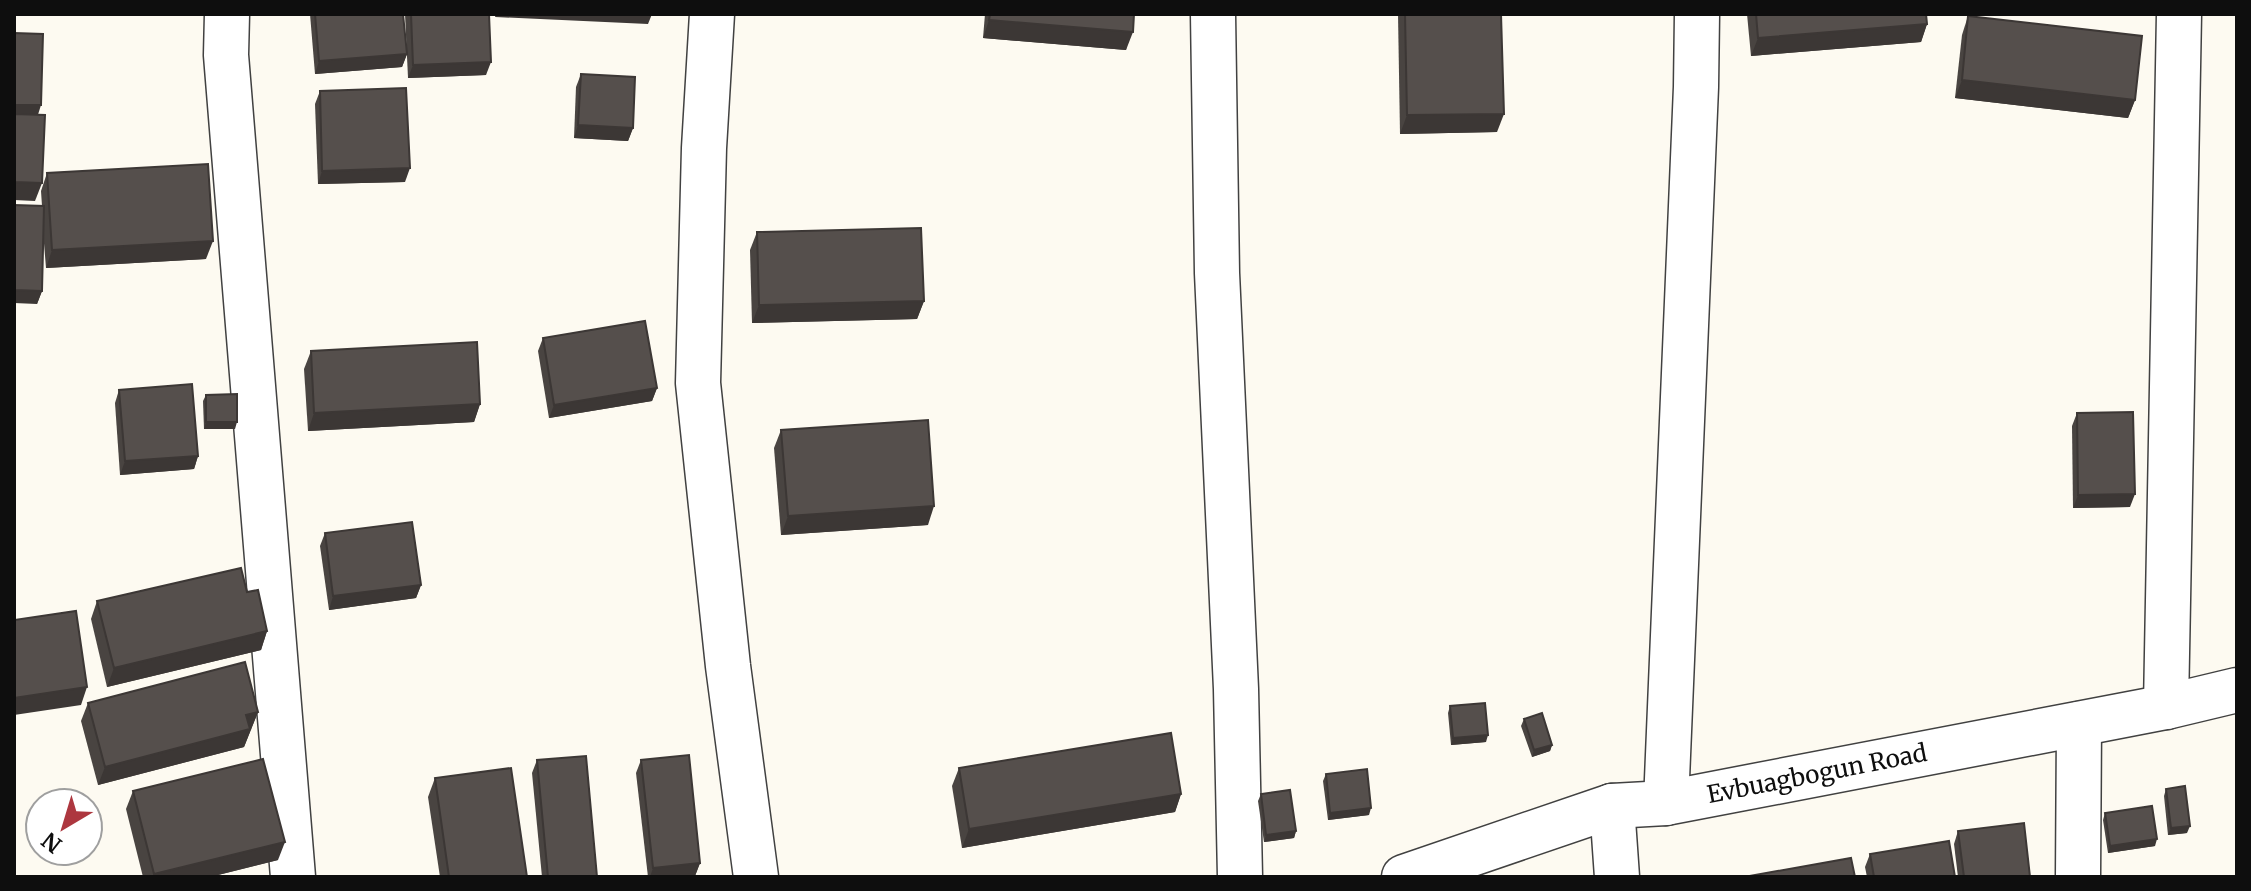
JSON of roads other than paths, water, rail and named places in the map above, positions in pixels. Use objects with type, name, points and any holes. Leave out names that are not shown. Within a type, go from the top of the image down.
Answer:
[{"type":"street","points":[[227,14],[226,55],[293,877]]},
{"type":"street","points":[[712,14],[704,148],[698,383],[728,666],[756,877]]},
{"type":"street","points":[[1213,14],[1217,273],[1236,689],[1240,877]]},
{"type":"street","points":[[1666,803],[1697,14]]},
{"type":"street","points":[[2166,707],[2179,14]]},
{"type":"street","name":"Evbuagbogun Road","points":[[1404,877],[1612,806],[1666,803],[2166,707],[2237,690]]},
{"type":"street","points":[[2078,877],[2079,724]]},
{"type":"street","points":[[1612,806],[1617,877]]}]
